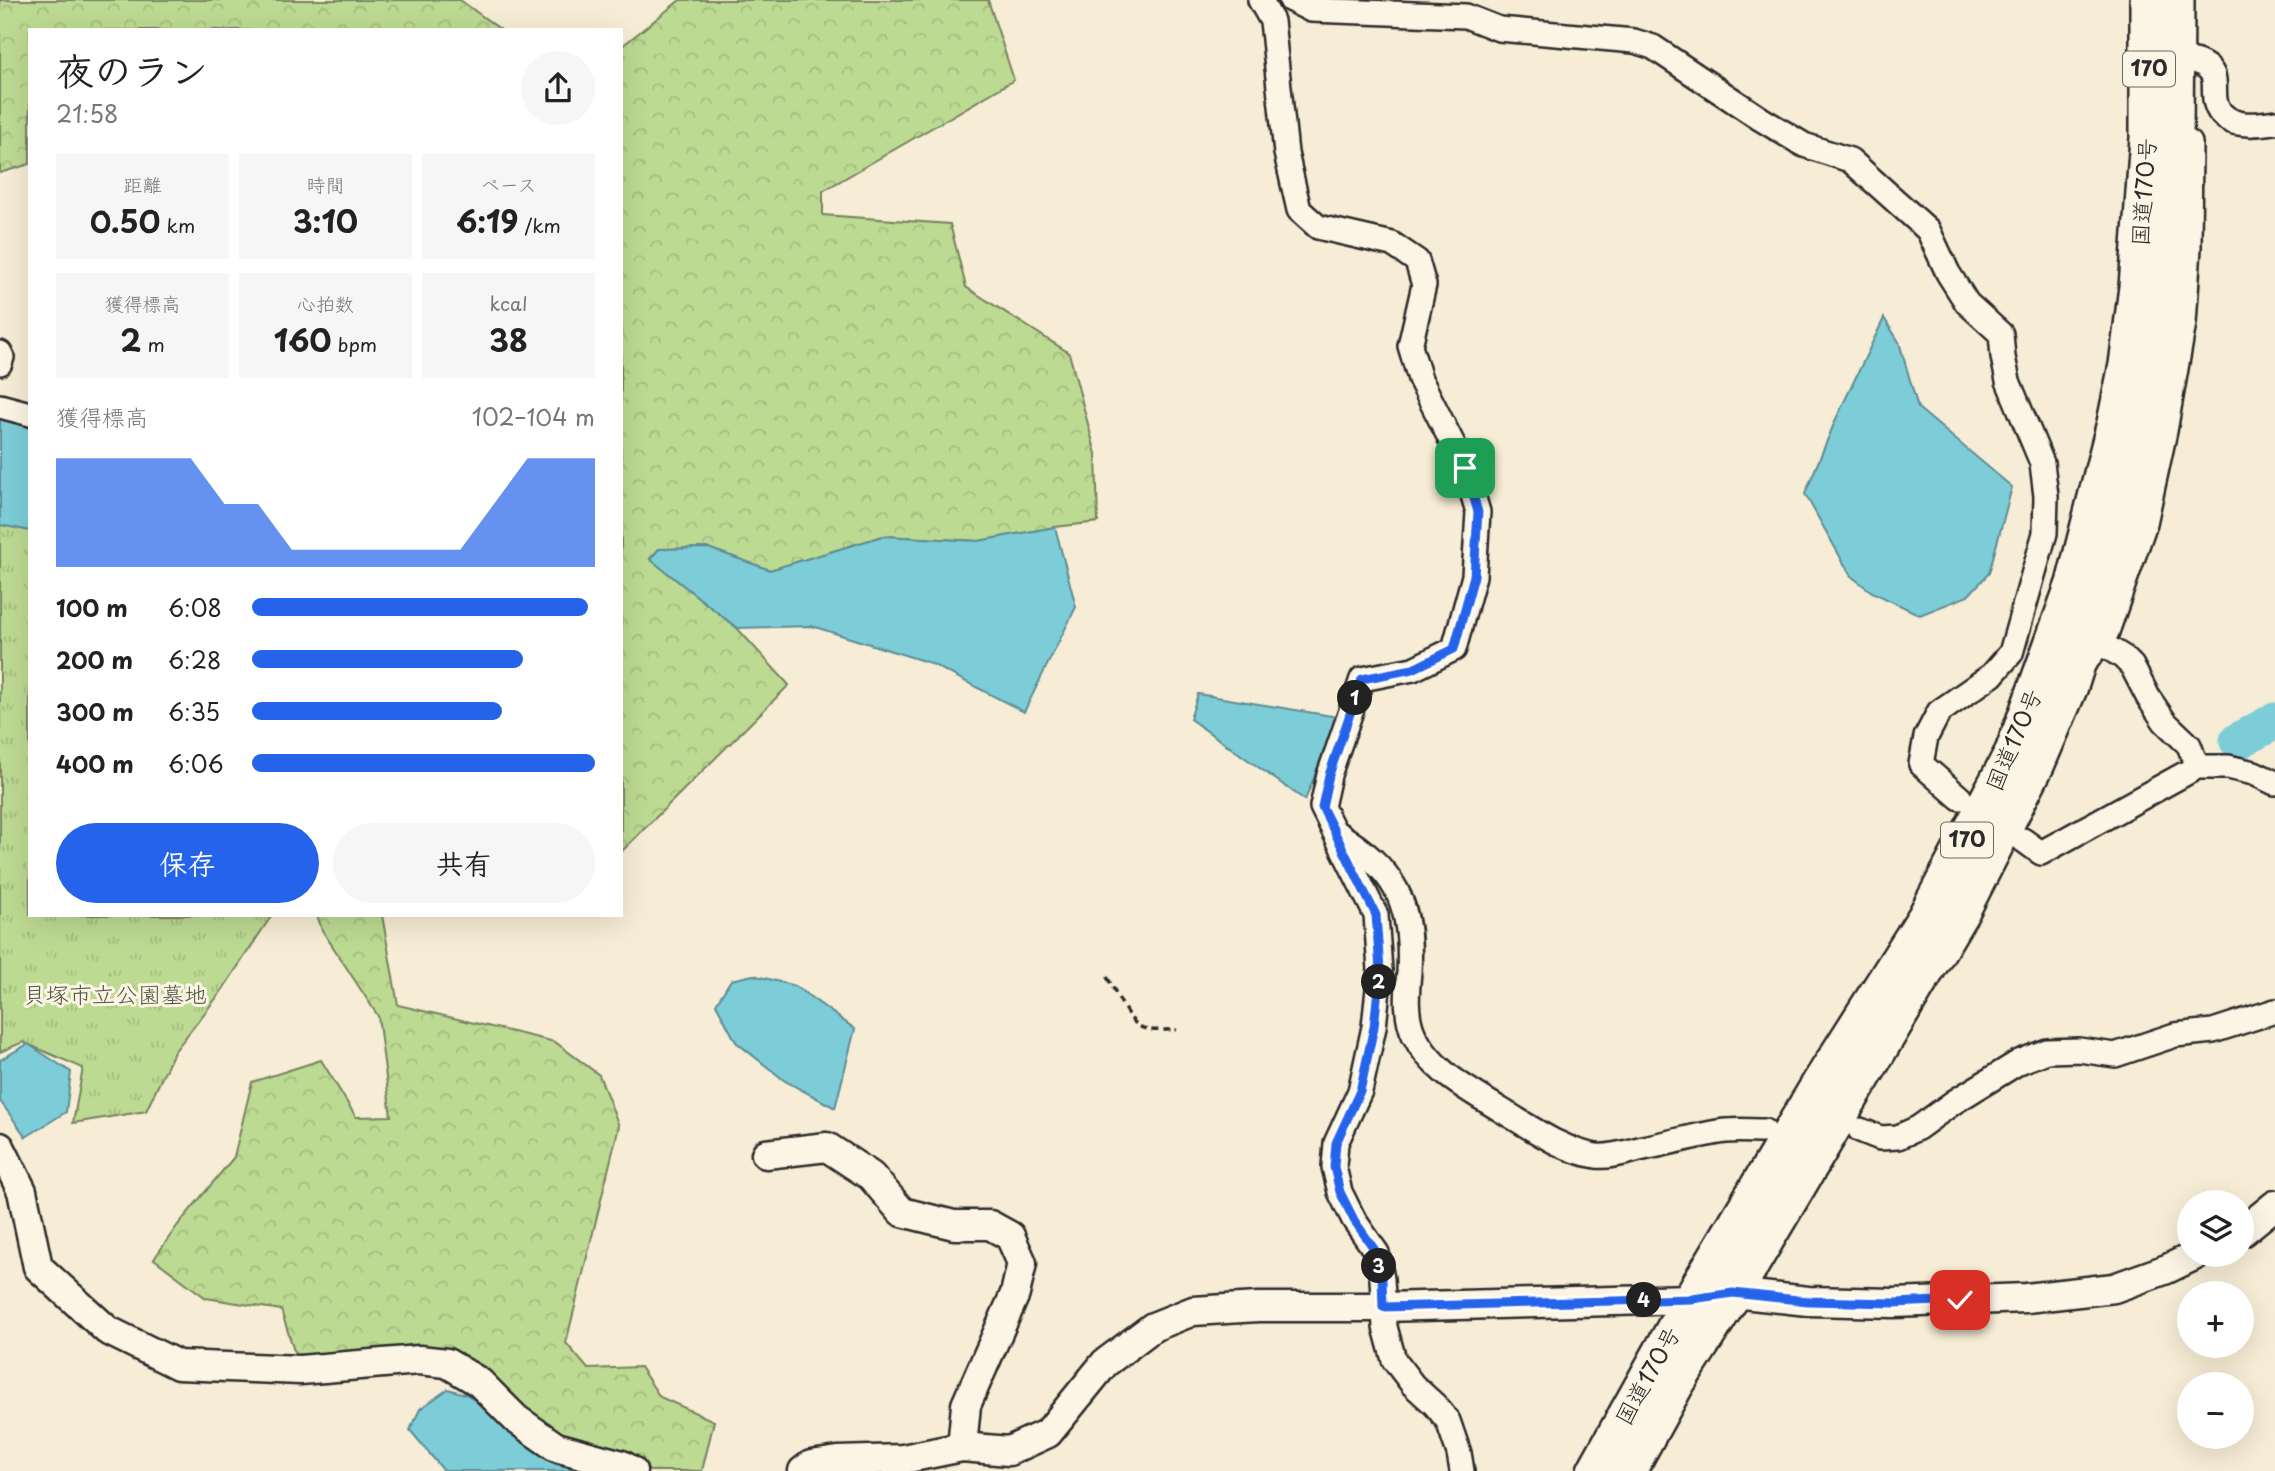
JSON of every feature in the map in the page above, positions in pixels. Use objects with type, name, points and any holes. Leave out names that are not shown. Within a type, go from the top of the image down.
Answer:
[{"type":"highway","name":"国道170号","points":[[1627,1471],[1675,1384],[1733,1293],[1961,910],[2036,763],[2069,687],[2108,565],[2143,424],[2155,361],[2161,137],[2149,0]]},
{"type":"highway","name":"国道170号","points":[[1596,1471],[1692,1299],[1820,1085],[1926,918],[2014,752],[2075,583],[2116,423],[2128,365],[2161,137],[2175,0]]},
{"type":"street","points":[[1260,0],[1272,21],[1286,153],[1299,211],[1318,227],[1392,244],[1417,261],[1424,285],[1410,346],[1420,379],[1465,468],[1478,512],[1474,576],[1454,649],[1413,669],[1362,679],[1329,775],[1322,807],[1376,915],[1380,970],[1374,1027],[1360,1091],[1336,1143],[1334,1167],[1340,1192],[1354,1220],[1377,1253],[1382,1279],[1385,1327],[1394,1360],[1413,1385],[1448,1421],[1462,1471]]},
{"type":"street","points":[[1291,0],[1311,10],[1466,16],[1499,29],[1634,41],[1653,47],[1804,145],[1850,160],[1928,230],[1948,273],[1967,303],[2001,334],[2008,381],[2042,463],[2046,496],[2045,533],[2011,653],[1992,675],[1939,712],[1926,737],[1921,764],[1960,798]]},
{"type":"street","points":[[2069,687],[2106,632],[2145,523],[2165,431],[2184,323],[2189,248],[2190,0]]},
{"type":"street","points":[[2190,60],[2202,63],[2213,74],[2216,103],[2220,112],[2231,121],[2251,126],[2275,122]]},
{"type":"street","points":[[0,353],[0,363]]},
{"type":"street","points":[[0,406],[28,413]]},
{"type":"street","points":[[2099,642],[2132,666],[2165,722],[2189,746],[2197,767]]},
{"type":"street","points":[[2023,840],[2040,853],[2197,767],[2228,767],[2275,783]]},
{"type":"street","points":[[1333,831],[1362,849],[1383,868],[1400,898],[1407,919],[1410,950],[1407,1004],[1413,1033],[1427,1056],[1446,1075],[1577,1152],[1600,1156],[1728,1131],[1764,1131]]},
{"type":"street","points":[[1860,1130],[1880,1138],[1898,1137],[1919,1128],[1954,1102],[2019,1062],[2047,1051],[2079,1050],[2115,1055],[2175,1035],[2213,1031],[2275,1011]]},
{"type":"street","points":[[0,1147],[22,1191],[38,1266],[107,1330],[178,1365],[300,1370],[419,1360],[447,1363],[479,1382],[516,1419],[556,1447],[622,1465],[632,1471]]},
{"type":"street","points":[[766,1154],[827,1147],[872,1176],[902,1212],[954,1225],[990,1225],[1010,1236],[1022,1263],[1015,1294],[966,1405],[962,1447]]},
{"type":"street","points":[[2254,1222],[2275,1205]]},
{"type":"street","points":[[803,1471],[811,1465],[838,1461],[903,1459],[962,1447],[1009,1451],[1048,1433],[1105,1363],[1153,1327],[1193,1311],[1258,1307],[1383,1307],[1692,1299],[1733,1293],[1808,1301],[1894,1303],[2026,1298],[2114,1288],[2177,1264]]},
{"type":"path","points":[[1107,977],[1132,1022],[1150,1030],[1177,1030]]},
{"type":"green space","points":[[0,0],[460,0],[498,28],[28,28],[28,165],[0,173]]},
{"type":"green space","points":[[680,0],[988,0],[1014,80],[823,191],[823,215],[950,224],[966,287],[1069,353],[1096,454],[1098,522],[979,541],[883,536],[770,570],[708,548],[659,549],[650,559],[737,628],[789,685],[623,850],[623,45]]},
{"type":"green space","name":"貝塚市立公園墓地","points":[[0,415],[28,423],[28,917],[271,917],[221,992],[174,1052],[146,1111],[73,1123],[83,1068],[23,1042],[0,1052]]},
{"type":"green space","points":[[318,917],[382,917],[398,1005],[555,1042],[599,1075],[619,1126],[566,1343],[588,1369],[640,1367],[660,1397],[714,1421],[702,1471],[650,1471],[615,1447],[556,1447],[447,1363],[300,1370],[281,1310],[206,1298],[154,1259],[177,1226],[234,1157],[252,1082],[321,1060],[356,1117],[391,1116],[378,1016],[322,930]]},
{"type":"water","points":[[1884,318],[1899,342],[1918,408],[2012,487],[1989,573],[1968,596],[1920,615],[1872,592],[1851,576],[1805,494],[1836,419]]},
{"type":"water","points":[[0,418],[28,425],[28,531],[0,525]]},
{"type":"water","points":[[1055,527],[1076,607],[1024,712],[930,663],[812,626],[737,628],[650,559],[659,549],[708,548],[770,570],[883,536],[979,541]]},
{"type":"water","points":[[1198,694],[1338,717],[1305,800],[1190,719]]},
{"type":"water","points":[[753,975],[795,986],[855,1029],[835,1108],[785,1081],[736,1042],[716,1004],[731,980]]},
{"type":"water","points":[[28,1044],[71,1072],[66,1112],[26,1137],[0,1101],[0,1060]]},
{"type":"water","points":[[448,1389],[468,1395],[555,1464],[582,1471],[444,1471],[410,1430],[420,1409]]},
{"type":"waterway","points":[[2238,741],[2275,721]]},
{"type":"route","points":[[1465,468],[1478,512],[1474,576],[1454,649],[1413,669],[1362,679],[1329,775],[1322,807],[1376,915],[1380,970],[1374,1027],[1360,1091],[1336,1143],[1334,1167],[1340,1192],[1354,1220],[1377,1253],[1383,1307],[1692,1299],[1733,1293],[1808,1301],[1894,1303],[1960,1300]]}]
